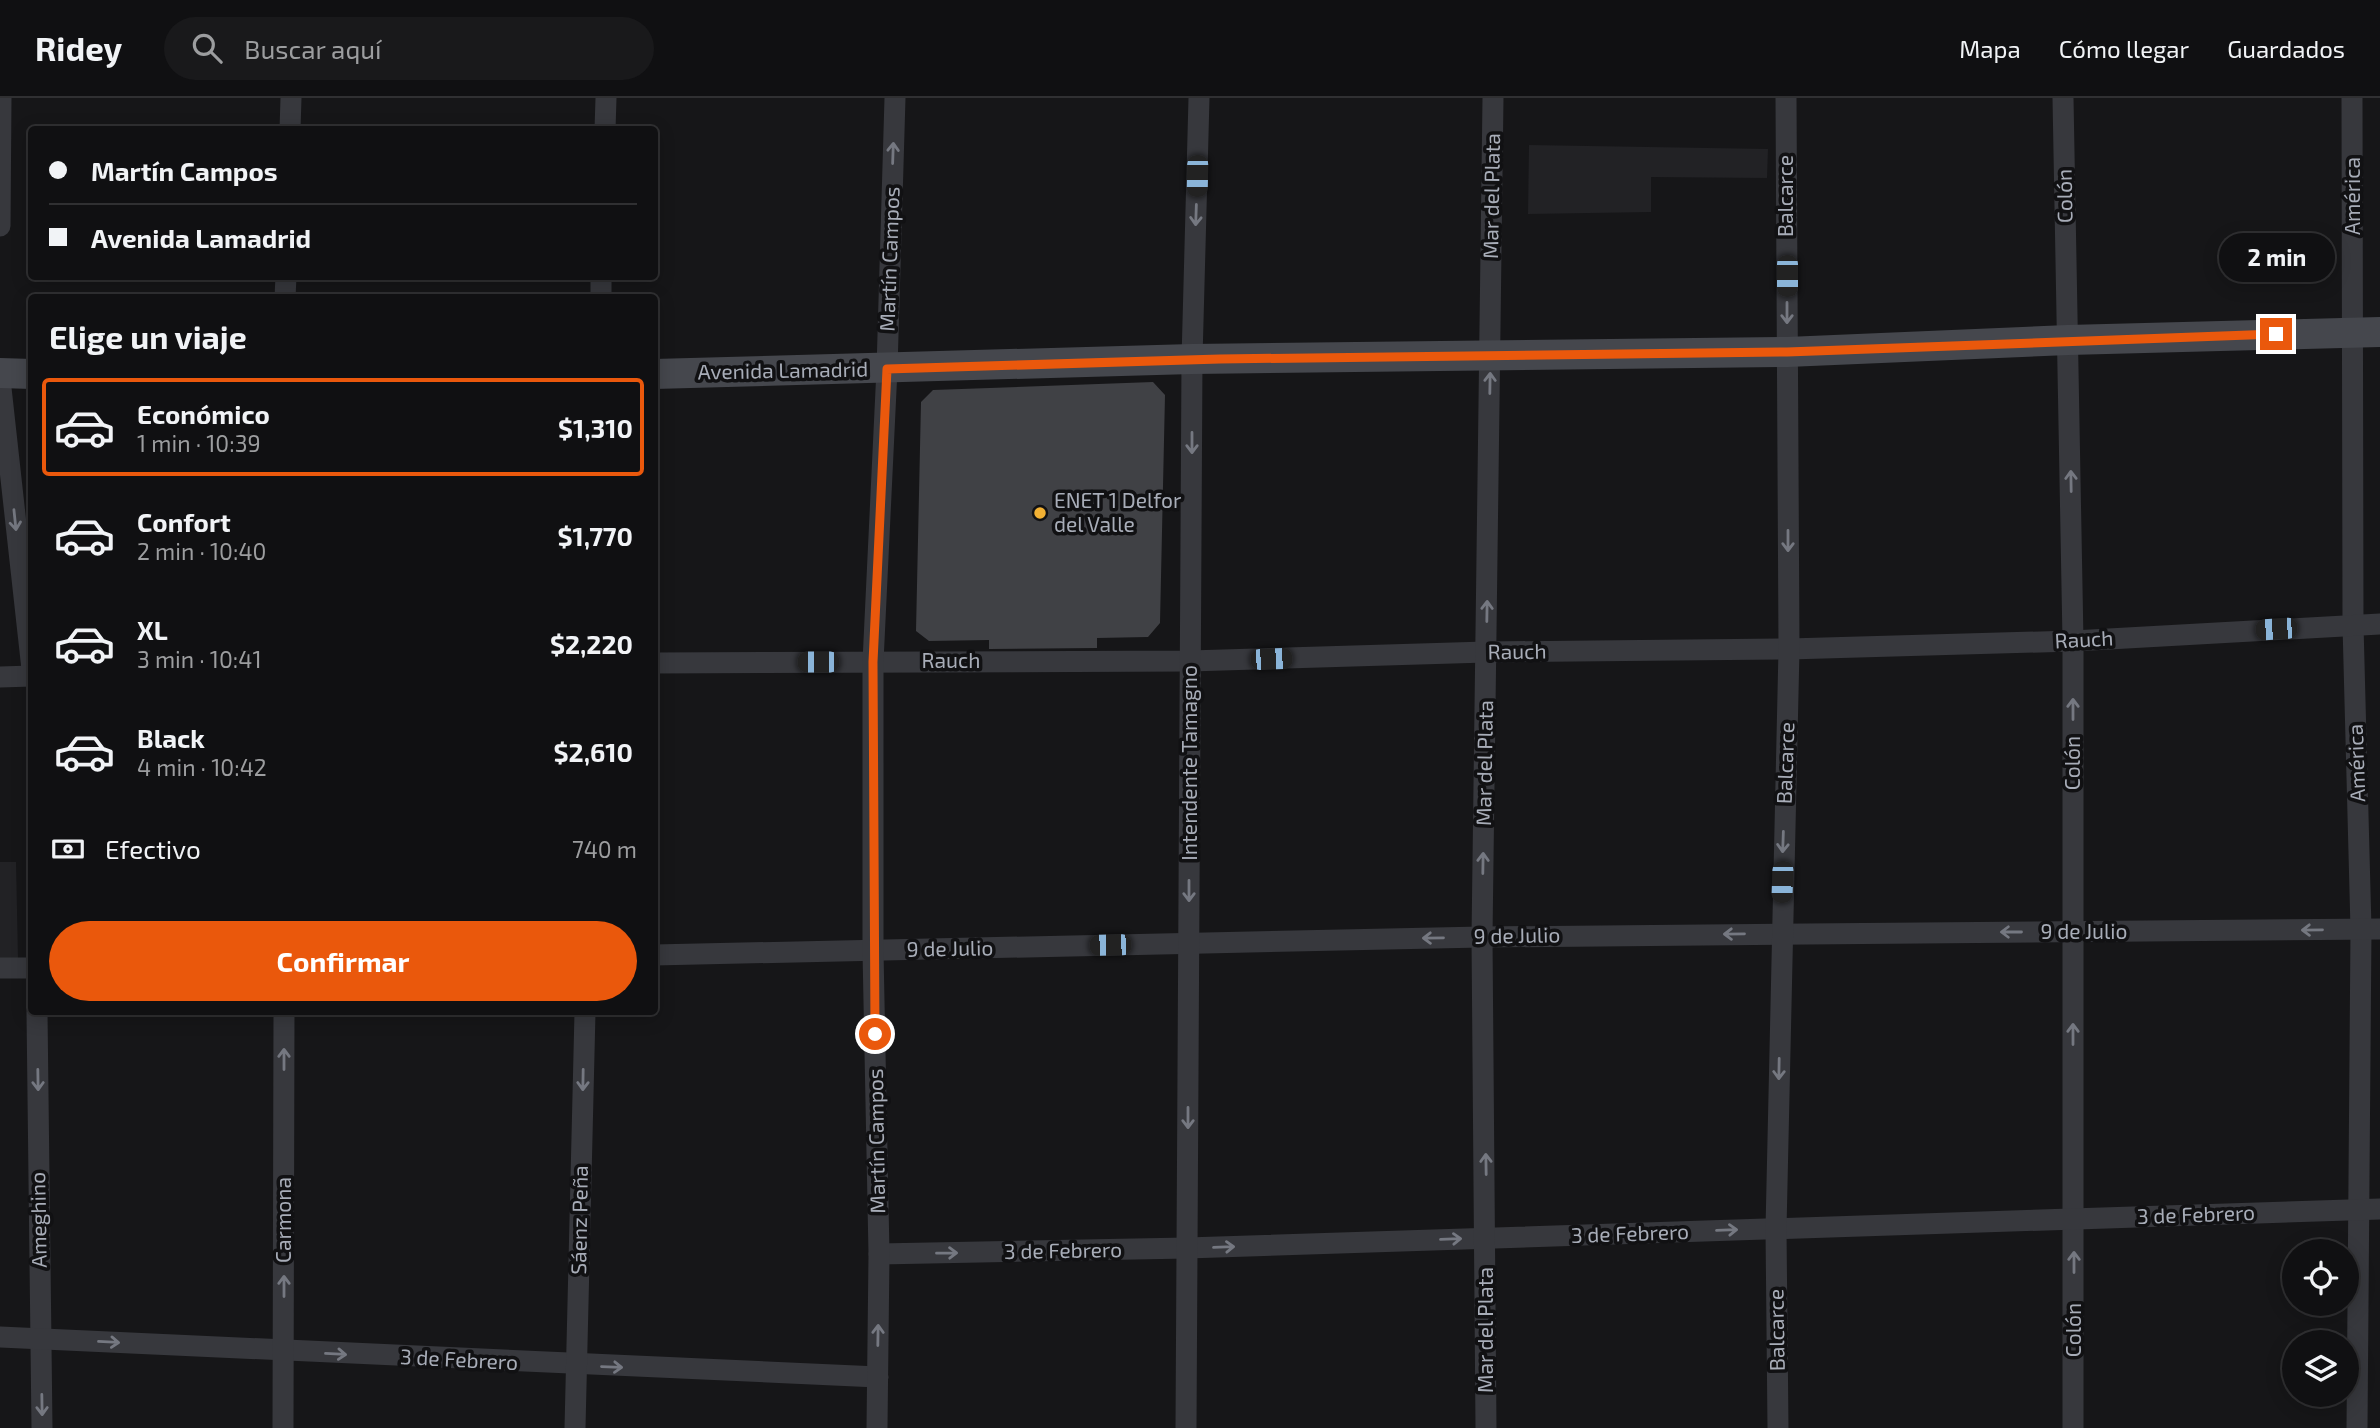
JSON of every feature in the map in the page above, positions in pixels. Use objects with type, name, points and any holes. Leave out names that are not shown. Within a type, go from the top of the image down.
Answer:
[{"type":"main road","name":"Avenida Lamadrid","points":[[658,374],[1192,359],[1787,352],[2068,340],[2367,332]]},
{"type":"main road","points":[[0,373],[28,374]]},
{"type":"street","points":[[0,226],[1,98]]},
{"type":"street","points":[[290,126],[291,98]]},
{"type":"street","points":[[605,126],[606,98]]},
{"type":"street","name":"Martín Campos","points":[[877,1428],[879,1254],[873,951],[873,662],[887,369],[895,98]]},
{"type":"street","name":"Intendente Tamagno","points":[[1186,1428],[1192,359],[1199,98]]},
{"type":"street","name":"Mar del Plata","points":[[1486,1428],[1487,1238],[1482,937],[1493,98]]},
{"type":"street","name":"Balcarce","points":[[1778,1428],[1776,1229],[1789,649],[1786,98]]},
{"type":"street","name":"Colón","points":[[2063,98],[2073,641],[2073,1428]]},
{"type":"street","name":"América","points":[[2352,98],[2367,332],[2353,625],[2371,929],[2370,1209],[2357,1428]]},
{"type":"street","points":[[0,379],[28,633]]},
{"type":"street","name":"Rauch","points":[[658,663],[1190,661],[1486,652],[1789,649],[2073,641],[2380,624]]},
{"type":"street","points":[[0,677],[28,676]]},
{"type":"street","name":"9 de Julio","points":[[658,955],[1482,937],[2371,929]]},
{"type":"street","points":[[0,968],[28,968]]},
{"type":"street","name":"Ameghino","points":[[37,1015],[42,1428]]},
{"type":"street","name":"Carmona","points":[[283,1428],[284,1015]]},
{"type":"street","name":"Sáenz Peña","points":[[575,1428],[585,1015]]},
{"type":"street","name":"3 de Febrero","points":[[879,1254],[1188,1248],[2370,1209]]},
{"type":"street","name":"3 de Febrero","points":[[0,1337],[576,1366],[878,1377]]},
{"type":"shaded area","points":[[1529,145],[1768,149],[1767,178],[1651,177],[1651,212],[1528,214]]},
{"type":"shaded area","points":[[0,862],[16,862],[18,959],[0,959]]},
{"type":"building","name":"ENET 1 Delfor del Valle","points":[[1153,382],[1165,395],[1160,623],[1148,637],[1097,638],[1097,648],[989,649],[989,640],[929,641],[916,631],[921,402],[933,390]]},
{"type":"place","name":"ENET 1 Delfor del Valle","points":[[1040,513]]},
{"type":"route","points":[[875,1034],[873,662],[887,369],[1220,359],[1787,352],[2276,334]]}]
